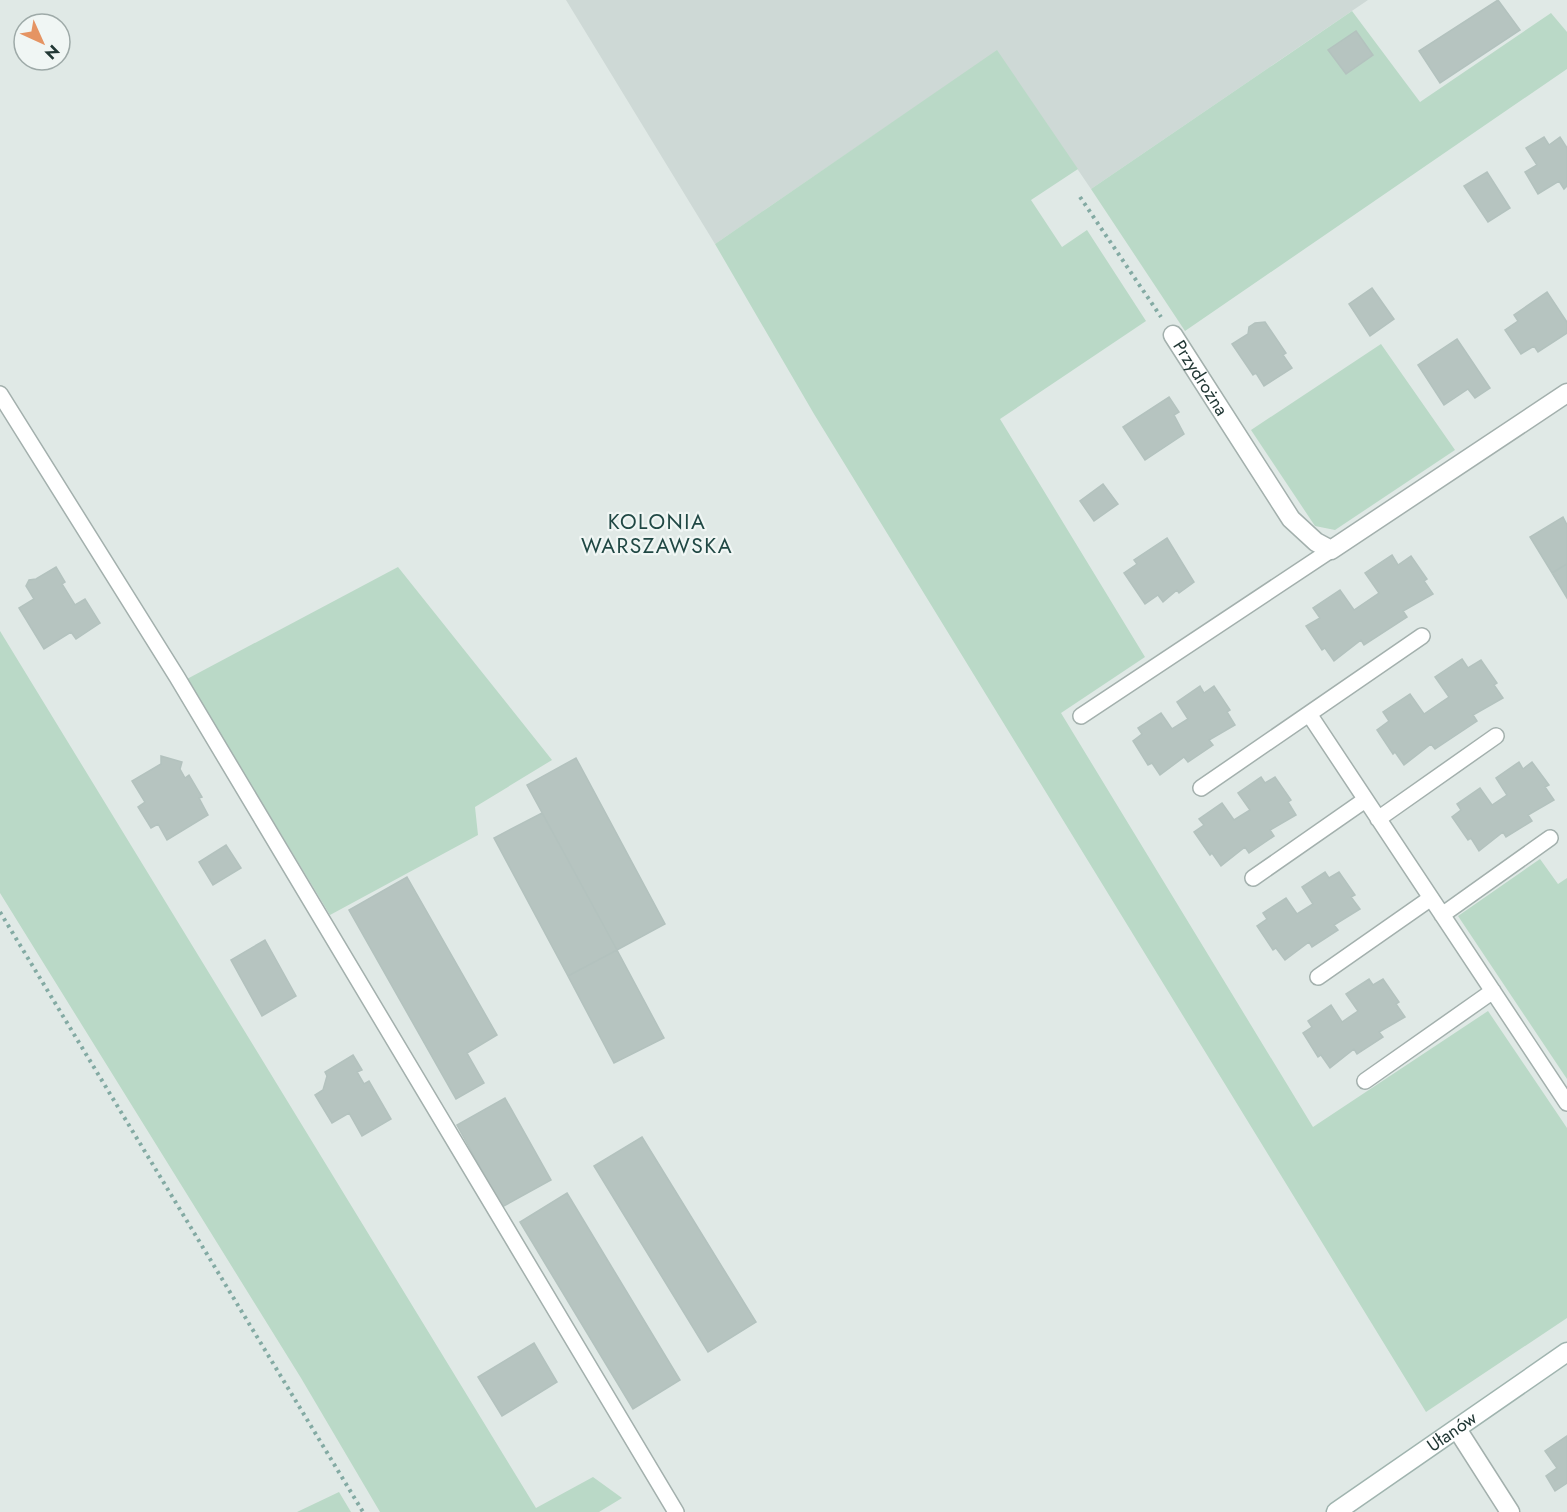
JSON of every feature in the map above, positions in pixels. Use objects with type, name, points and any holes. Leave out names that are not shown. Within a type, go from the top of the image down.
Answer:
[{"type":"street","name":"Przydrożna","points":[[1173,335],[1292,519],[1316,542],[1331,550]]},
{"type":"street","points":[[1331,550],[1567,393]]},
{"type":"street","name":"Ułanów","points":[[1336,1512],[1567,1352]]},
{"type":"street","points":[[1457,1429],[1510,1512]]},
{"type":"lane","points":[[0,394],[177,677],[676,1512]]},
{"type":"lane","points":[[1080,716],[1331,550]]},
{"type":"lane","points":[[1201,788],[1422,636]]},
{"type":"lane","points":[[1309,714],[1567,1103]]},
{"type":"lane","points":[[1378,819],[1496,736]]},
{"type":"lane","points":[[1253,878],[1365,800]]},
{"type":"lane","points":[[1442,915],[1551,838]]},
{"type":"lane","points":[[1318,977],[1431,898]]},
{"type":"lane","points":[[1365,1081],[1493,991]]},
{"type":"path","name":"Przydrożna","points":[[1080,197],[1173,335]]},
{"type":"path","points":[[0,912],[363,1512]]},
{"type":"shaded area","points":[[566,0],[1368,0],[1091,189],[997,51],[715,244]]},
{"type":"green space","points":[[1352,11],[1420,102],[1551,13],[1567,32],[1567,69],[1185,331],[1091,189]]},
{"type":"green space","points":[[997,50],[1078,169],[1031,200],[1062,247],[1087,230],[1146,321],[1000,419],[1145,657],[1061,713],[1313,1127],[1488,1011],[1567,1128],[1567,1318],[1426,1412],[814,414],[715,244]]},
{"type":"green space","points":[[1381,344],[1455,450],[1335,530],[1315,526],[1251,430]]},
{"type":"green space","points":[[398,567],[552,760],[475,807],[478,835],[330,915],[187,679]]},
{"type":"green space","points":[[0,631],[536,1508],[593,1477],[622,1498],[599,1512],[380,1512],[301,1378],[0,893]]},
{"type":"green space","points":[[1540,859],[1558,884],[1567,878],[1567,1079],[1458,916]]},
{"type":"green space","points":[[339,1492],[351,1512],[297,1512]]},
{"type":"building","points":[[1498,0],[1520,30],[1440,83],[1419,51]]},
{"type":"building","points":[[1356,31],[1373,55],[1346,74],[1328,50]]},
{"type":"building","points":[[1544,137],[1549,145],[1560,137],[1567,148],[1567,186],[1564,189],[1559,181],[1538,194],[1525,172],[1537,165],[1526,148]]},
{"type":"building","points":[[1487,172],[1510,208],[1488,222],[1464,186]]},
{"type":"building","points":[[1372,288],[1394,319],[1370,336],[1349,304]]},
{"type":"building","points":[[1547,292],[1567,322],[1567,333],[1538,352],[1534,346],[1521,354],[1505,330],[1518,321],[1514,315]]},
{"type":"building","points":[[1265,322],[1286,353],[1283,355],[1292,368],[1264,386],[1256,373],[1253,375],[1232,344],[1248,334],[1249,327],[1255,323]]},
{"type":"building","points":[[1457,339],[1490,388],[1475,398],[1468,389],[1444,405],[1418,365]]},
{"type":"building","points":[[1169,397],[1179,412],[1174,415],[1184,434],[1145,460],[1123,427]]},
{"type":"building","points":[[1103,484],[1118,504],[1094,521],[1080,501]]},
{"type":"building","points":[[1563,517],[1567,525],[1567,564],[1552,573],[1530,537]]},
{"type":"building","points":[[1167,538],[1194,582],[1179,593],[1177,590],[1163,602],[1158,595],[1145,604],[1124,573],[1137,564],[1134,560]]},
{"type":"building","points":[[1392,555],[1398,565],[1411,556],[1427,579],[1424,581],[1433,594],[1403,611],[1407,617],[1364,645],[1361,640],[1334,661],[1325,648],[1322,650],[1306,626],[1320,618],[1313,608],[1340,590],[1354,610],[1379,593],[1365,573]]},
{"type":"building","points":[[1567,564],[1567,598],[1552,573]]},
{"type":"building","points":[[56,567],[65,582],[62,584],[75,605],[85,599],[100,623],[76,639],[71,632],[44,649],[19,608],[34,599],[26,586],[29,580],[36,579]]},
{"type":"building","points":[[1462,659],[1468,668],[1481,660],[1497,683],[1494,685],[1503,698],[1473,715],[1477,721],[1435,749],[1431,744],[1404,765],[1395,752],[1393,754],[1377,730],[1389,721],[1383,712],[1410,694],[1424,714],[1449,697],[1435,677]]},
{"type":"building","points":[[1200,686],[1204,693],[1214,686],[1230,710],[1227,712],[1235,725],[1209,740],[1213,745],[1188,762],[1184,757],[1160,775],[1152,763],[1148,765],[1133,741],[1142,734],[1138,728],[1161,713],[1172,729],[1188,719],[1177,702]]},
{"type":"building","points":[[161,756],[182,762],[180,769],[185,778],[189,775],[202,797],[199,798],[208,815],[167,840],[158,824],[151,828],[138,807],[145,802],[132,781],[161,764]]},
{"type":"building","points":[[576,758],[665,924],[617,950],[527,785]]},
{"type":"building","points":[[1519,762],[1523,769],[1532,762],[1549,785],[1545,787],[1554,800],[1528,815],[1532,821],[1506,837],[1503,832],[1479,851],[1471,838],[1468,840],[1452,817],[1461,810],[1457,804],[1480,788],[1492,805],[1507,795],[1496,778]]},
{"type":"building","points":[[1261,777],[1265,783],[1275,777],[1291,800],[1288,802],[1296,815],[1270,830],[1274,836],[1249,853],[1245,847],[1221,866],[1194,832],[1204,825],[1199,819],[1222,803],[1234,820],[1250,810],[1238,793]]},
{"type":"building","points":[[542,813],[617,950],[568,976],[494,838]]},
{"type":"building","points":[[226,845],[241,868],[213,885],[199,862]]},
{"type":"building","points":[[1325,872],[1329,878],[1339,872],[1355,895],[1351,897],[1360,909],[1334,925],[1338,930],[1312,947],[1309,942],[1285,960],[1276,948],[1273,950],[1257,926],[1267,919],[1263,913],[1286,898],[1297,914],[1313,904],[1302,887]]},
{"type":"building","points":[[407,877],[497,1035],[467,1053],[484,1083],[456,1099],[349,910]]},
{"type":"building","points":[[265,940],[296,996],[262,1016],[231,960]]},
{"type":"building","points":[[617,950],[664,1038],[614,1063],[568,976]]},
{"type":"building","points":[[1369,979],[1373,985],[1383,979],[1399,1002],[1396,1004],[1405,1017],[1379,1032],[1383,1037],[1357,1054],[1354,1049],[1330,1068],[1321,1055],[1318,1057],[1303,1033],[1312,1027],[1308,1021],[1331,1005],[1342,1022],[1358,1011],[1346,994]]},
{"type":"building","points":[[353,1055],[362,1070],[357,1072],[364,1084],[369,1081],[391,1119],[362,1136],[349,1113],[332,1123],[315,1095],[323,1090],[327,1076],[325,1072]]},
{"type":"building","points":[[505,1098],[551,1180],[502,1207],[457,1125]]},
{"type":"building","points":[[642,1137],[756,1322],[708,1352],[594,1166]]},
{"type":"building","points":[[567,1193],[680,1380],[633,1409],[520,1222]]},
{"type":"building","points":[[534,1343],[557,1382],[502,1416],[478,1377]]},
{"type":"building","points":[[1567,1436],[1567,1483],[1555,1491],[1546,1476],[1557,1468],[1545,1451]]},
{"type":"district","name":"KOLONIA WARSZAWSKA","points":[[657,534]]}]
